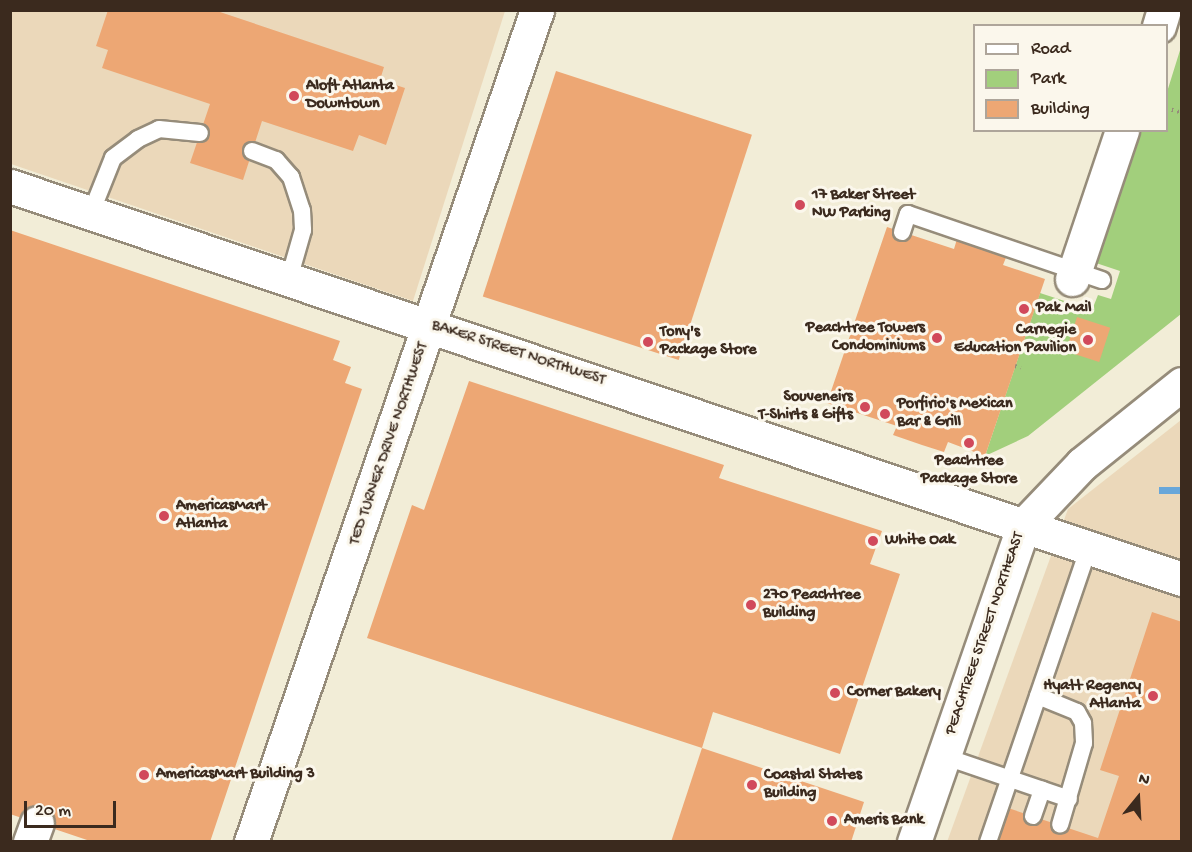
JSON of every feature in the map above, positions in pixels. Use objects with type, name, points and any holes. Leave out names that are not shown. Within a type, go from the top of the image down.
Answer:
[{"type":"main road","name":"TED TURNER DRIVE NORTHWEST","points":[[252,842],[537,10]]},
{"type":"main road","points":[[1083,276],[1121,132]]},
{"type":"main road","name":"BAKER STREET NORTHWEST","points":[[10,186],[431,325],[1182,579]]},
{"type":"main road","name":"PEACHTREE STREET NORTHEAST","points":[[914,842],[1024,525],[1082,464],[1182,384]]},
{"type":"lane","points":[[91,213],[113,158],[138,140],[159,129],[200,133]]},
{"type":"lane","points":[[252,151],[276,160],[291,177],[302,210],[303,230],[289,279]]},
{"type":"lane","points":[[902,232],[908,214],[1083,276]]},
{"type":"lane","points":[[988,842],[1089,547]]},
{"type":"lane","points":[[1038,696],[1077,712],[1083,723],[1084,743],[1060,825]]},
{"type":"lane","points":[[943,756],[1069,799]]},
{"type":"lane","points":[[1033,816],[1042,790]]},
{"type":"path","points":[[1168,108],[1179,112]]},
{"type":"path","points":[[1015,366],[1021,368]]},
{"type":"shaded area","points":[[11,11],[505,11],[413,301],[11,164]]},
{"type":"shaded area","points":[[1181,420],[1181,841],[947,842],[1068,509]]},
{"type":"green space","points":[[1181,47],[1181,314],[1028,436],[985,456],[1040,293],[1092,310],[1098,295],[1111,299],[1120,271],[1096,263],[1141,132],[1168,132],[1168,89]]},
{"type":"water","points":[[1159,487],[1181,487],[1181,494],[1159,494]]},
{"type":"building","name":"Aloft Atlanta Downtown","points":[[108,10],[214,10],[384,67],[380,80],[405,88],[386,145],[359,135],[353,151],[262,121],[243,180],[190,163],[210,104],[102,68],[108,50],[96,46]]},
{"type":"building","points":[[556,71],[752,135],[679,360],[483,296]]},
{"type":"building","name":"Peachtree Towers Condominiums","points":[[887,227],[954,249],[957,239],[1007,255],[1003,265],[1045,279],[985,456],[948,442],[944,452],[922,445],[893,435],[897,426],[827,403]]},
{"type":"building","name":"AmericasMart Atlanta","points":[[10,230],[340,341],[333,360],[351,367],[345,383],[362,389],[210,842],[93,842],[10,814]]},
{"type":"building","name":"Carnegie Education Pavilion","points":[[1077,317],[1110,328],[1099,362],[1066,351]]},
{"type":"building","points":[[469,381],[724,465],[719,478],[882,531],[870,564],[900,574],[840,754],[713,712],[702,748],[367,638],[412,505],[424,510]]},
{"type":"building","name":"Hyatt Regency Atlanta","points":[[1152,612],[1182,622],[1182,842],[993,842],[1005,807],[1098,838],[1119,776],[1100,770]]},
{"type":"building","name":"Coastal States Building","points":[[702,748],[864,802],[851,842],[671,842]]},
{"type":"place","name":"Aloft Atlanta Downtown","points":[[294,96]]},
{"type":"place","name":"17 Baker Street NW Parking","points":[[800,205]]},
{"type":"place","name":"Pak Mail","points":[[1024,309]]},
{"type":"place","name":"Peachtree Towers Condominiums","points":[[937,338]]},
{"type":"place","name":"Carnegie Education Pavilion","points":[[1088,340]]},
{"type":"place","name":"Tony's Package Store","points":[[648,342]]},
{"type":"place","name":"Souveneirs T-Shirts & Gifts","points":[[865,407]]},
{"type":"place","name":"Porfirio's Mexican Bar & Grill","points":[[885,414]]},
{"type":"place","name":"Peachtree Package Store","points":[[969,443]]},
{"type":"place","name":"AmericasMart Atlanta","points":[[164,516]]},
{"type":"place","name":"White Oak","points":[[873,541]]},
{"type":"place","name":"270 Peachtree Building","points":[[751,605]]},
{"type":"place","name":"Corner Bakery","points":[[835,693]]},
{"type":"place","name":"Hyatt Regency Atlanta","points":[[1153,696]]},
{"type":"place","name":"AmericasMart Building 3","points":[[144,775]]},
{"type":"place","name":"Coastal States Building","points":[[752,785]]},
{"type":"place","name":"Ameris Bank","points":[[832,821]]}]
